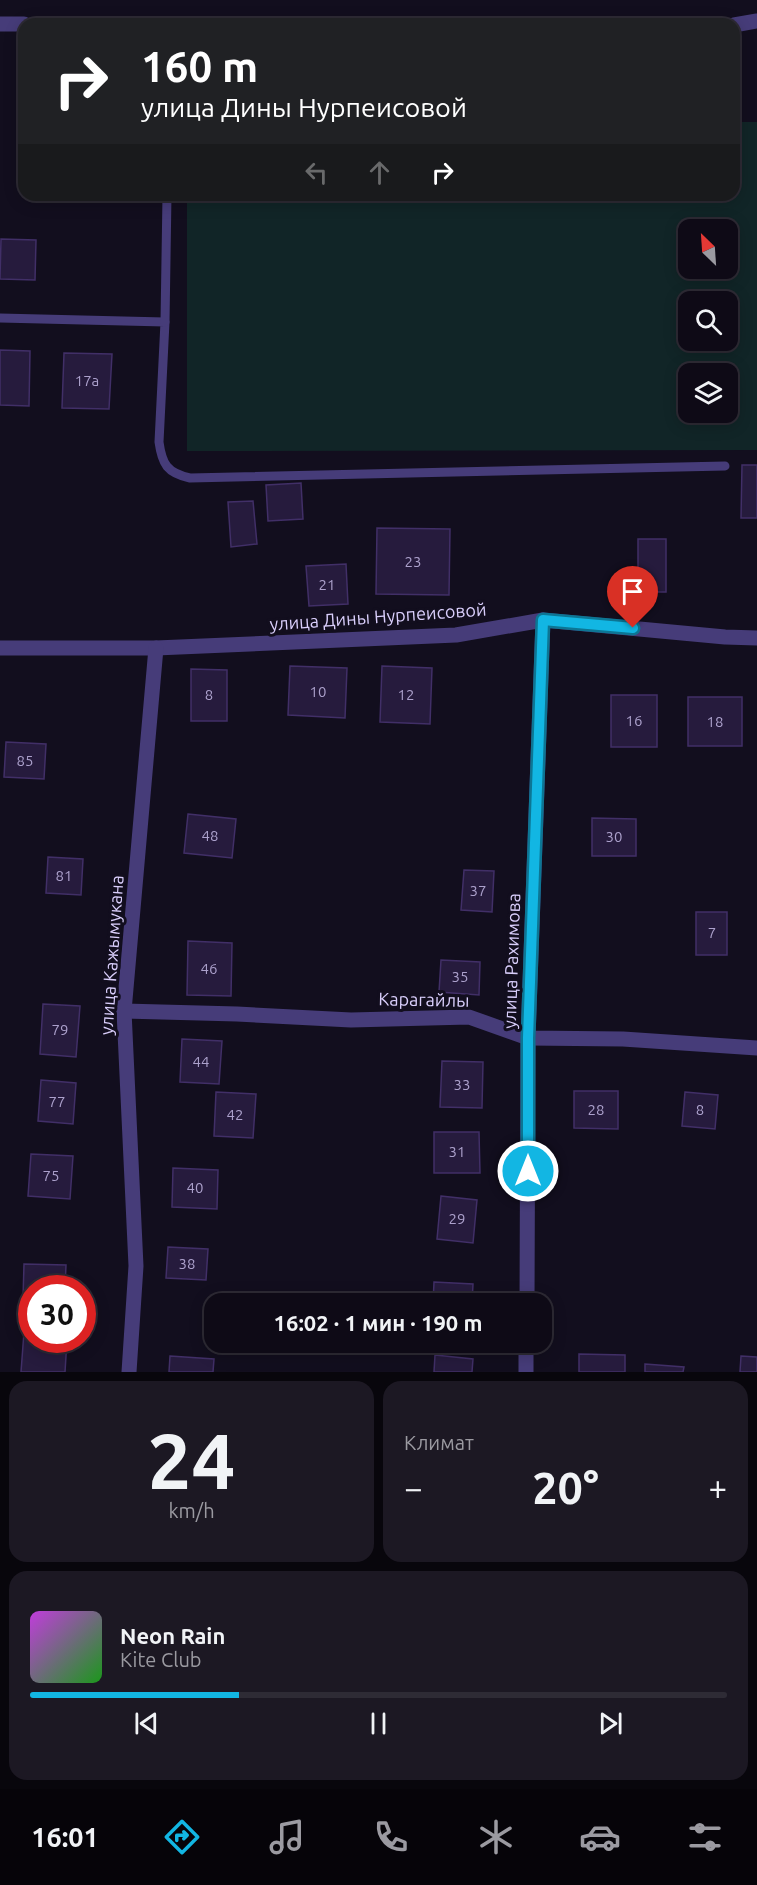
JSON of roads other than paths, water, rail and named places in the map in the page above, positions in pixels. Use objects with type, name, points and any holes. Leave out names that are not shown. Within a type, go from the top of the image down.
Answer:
[{"type":"street","points":[[740,24],[757,21]]},
{"type":"street","points":[[0,24],[18,24]]},
{"type":"street","name":"улица Дины Нурпеисовой","points":[[0,648],[156,648],[456,635],[543,620],[757,638]]},
{"type":"street","name":"улица Рахимова","points":[[527,1293],[528,1038],[543,620]]},
{"type":"street","name":"улица Кажымукана","points":[[129,1372],[136,1266],[124,1011],[156,648]]},
{"type":"street","name":"Карагайлы","points":[[124,1011],[351,1020],[469,1017],[528,1038],[623,1039],[757,1048]]},
{"type":"street","points":[[526,1353],[526,1372]]},
{"type":"lane","points":[[167,201],[165,322],[159,442],[161,456],[168,468],[177,475],[190,478],[725,466]]},
{"type":"lane","points":[[0,318],[165,322]]}]
